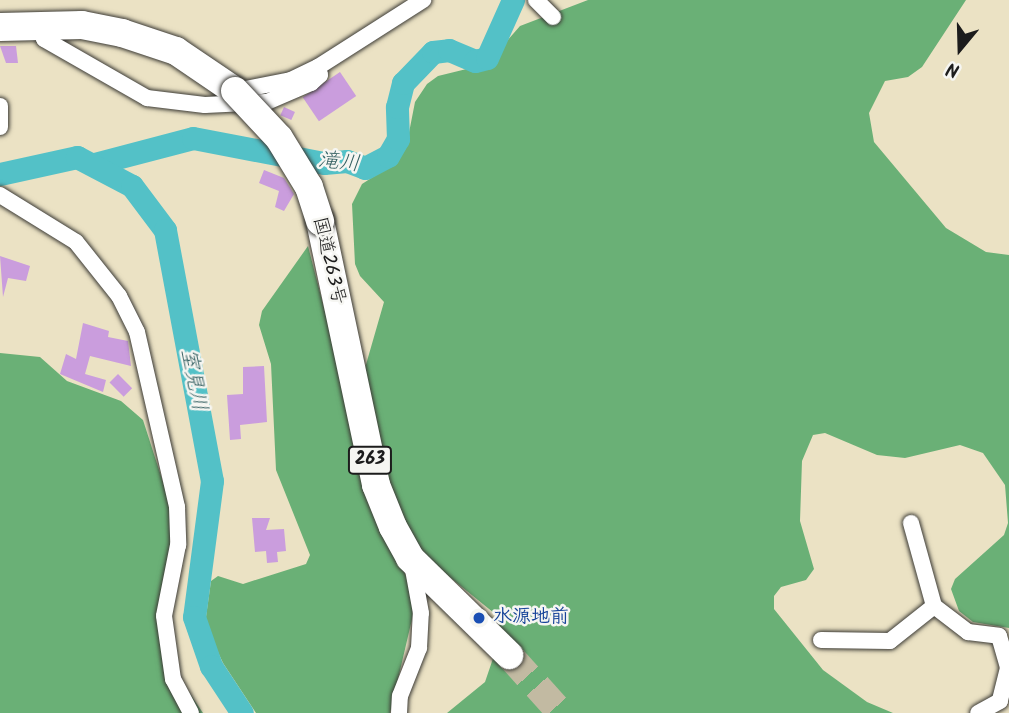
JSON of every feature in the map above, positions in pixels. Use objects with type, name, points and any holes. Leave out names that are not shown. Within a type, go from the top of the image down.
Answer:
[{"type":"highway","name":"国道263号","points":[[0,27],[82,25],[149,40],[176,51],[235,91],[279,138],[309,187],[320,221],[376,485],[411,558],[509,655]]},
{"type":"street","points":[[235,91],[291,80],[318,67],[423,0]]},
{"type":"street","points":[[536,0],[553,17]]},
{"type":"street","points":[[41,25],[44,39],[147,98],[205,105],[267,102],[311,83],[320,75],[318,67]]},
{"type":"street","points":[[0,106],[0,127]]},
{"type":"street","points":[[0,195],[76,242],[119,296],[137,332],[177,506],[178,545],[164,616],[173,679],[191,713]]},
{"type":"street","points":[[911,523],[934,606],[968,632],[1004,636],[1008,668],[1000,701],[978,713]]},
{"type":"street","points":[[399,713],[400,696],[419,648],[421,612],[411,558]]},
{"type":"street","points":[[821,640],[890,641],[934,606]]},
{"type":"green space","points":[[588,0],[966,0],[922,67],[908,77],[885,81],[869,113],[874,142],[946,228],[986,252],[1009,255],[1009,628],[973,622],[959,611],[951,589],[955,579],[1004,535],[1008,523],[1005,485],[983,453],[960,445],[905,458],[877,455],[825,433],[813,435],[802,461],[800,521],[814,569],[806,580],[781,587],[774,596],[774,609],[823,670],[867,702],[893,713],[447,713],[485,682],[502,632],[494,613],[420,553],[387,493],[365,368],[384,302],[360,276],[355,264],[352,204],[362,184],[398,161],[406,148],[415,102],[427,84],[438,76],[487,64],[520,26]]},
{"type":"green space","points":[[308,246],[347,397],[411,592],[413,615],[390,713],[256,713],[223,663],[205,624],[211,581],[218,576],[243,584],[306,564],[310,555],[276,470],[271,364],[259,325],[262,311]]},
{"type":"green space","points":[[0,353],[40,357],[67,381],[121,401],[143,420],[170,504],[170,664],[203,713],[0,713]]},
{"type":"building","points":[[0,46],[16,46],[18,63],[6,63]]},
{"type":"building","points":[[340,72],[356,96],[319,121],[303,97]]},
{"type":"building","points":[[284,107],[295,112],[291,120],[280,115]]},
{"type":"building","points":[[264,170],[284,178],[294,194],[284,211],[275,207],[279,191],[259,183]]},
{"type":"building","points":[[0,256],[30,266],[26,281],[8,278],[3,297]]},
{"type":"building","points":[[83,323],[109,331],[108,337],[128,341],[131,366],[90,356],[85,374],[106,380],[103,392],[60,374],[66,354],[76,359]]},
{"type":"building","points":[[264,366],[267,422],[240,425],[241,439],[230,440],[227,395],[243,394],[243,367]]},
{"type":"building","points":[[118,374],[132,388],[124,397],[110,382]]},
{"type":"building","points":[[252,518],[270,518],[266,530],[284,529],[286,551],[277,552],[278,562],[267,563],[266,551],[255,552]]},
{"type":"waterway","name":"滝川","points":[[94,164],[193,138],[324,163],[347,161],[365,168],[388,156],[398,139],[397,107],[403,83],[433,52],[449,50],[475,61],[487,58],[513,0]]},
{"type":"waterway","name":"室見川","points":[[0,174],[77,157],[132,186],[165,230],[212,481],[194,617],[211,666],[242,713]]},
{"type":"tunnel","points":[[509,655],[561,713]]},
{"type":"place","name":"水源地前","points":[[479,618]]}]
